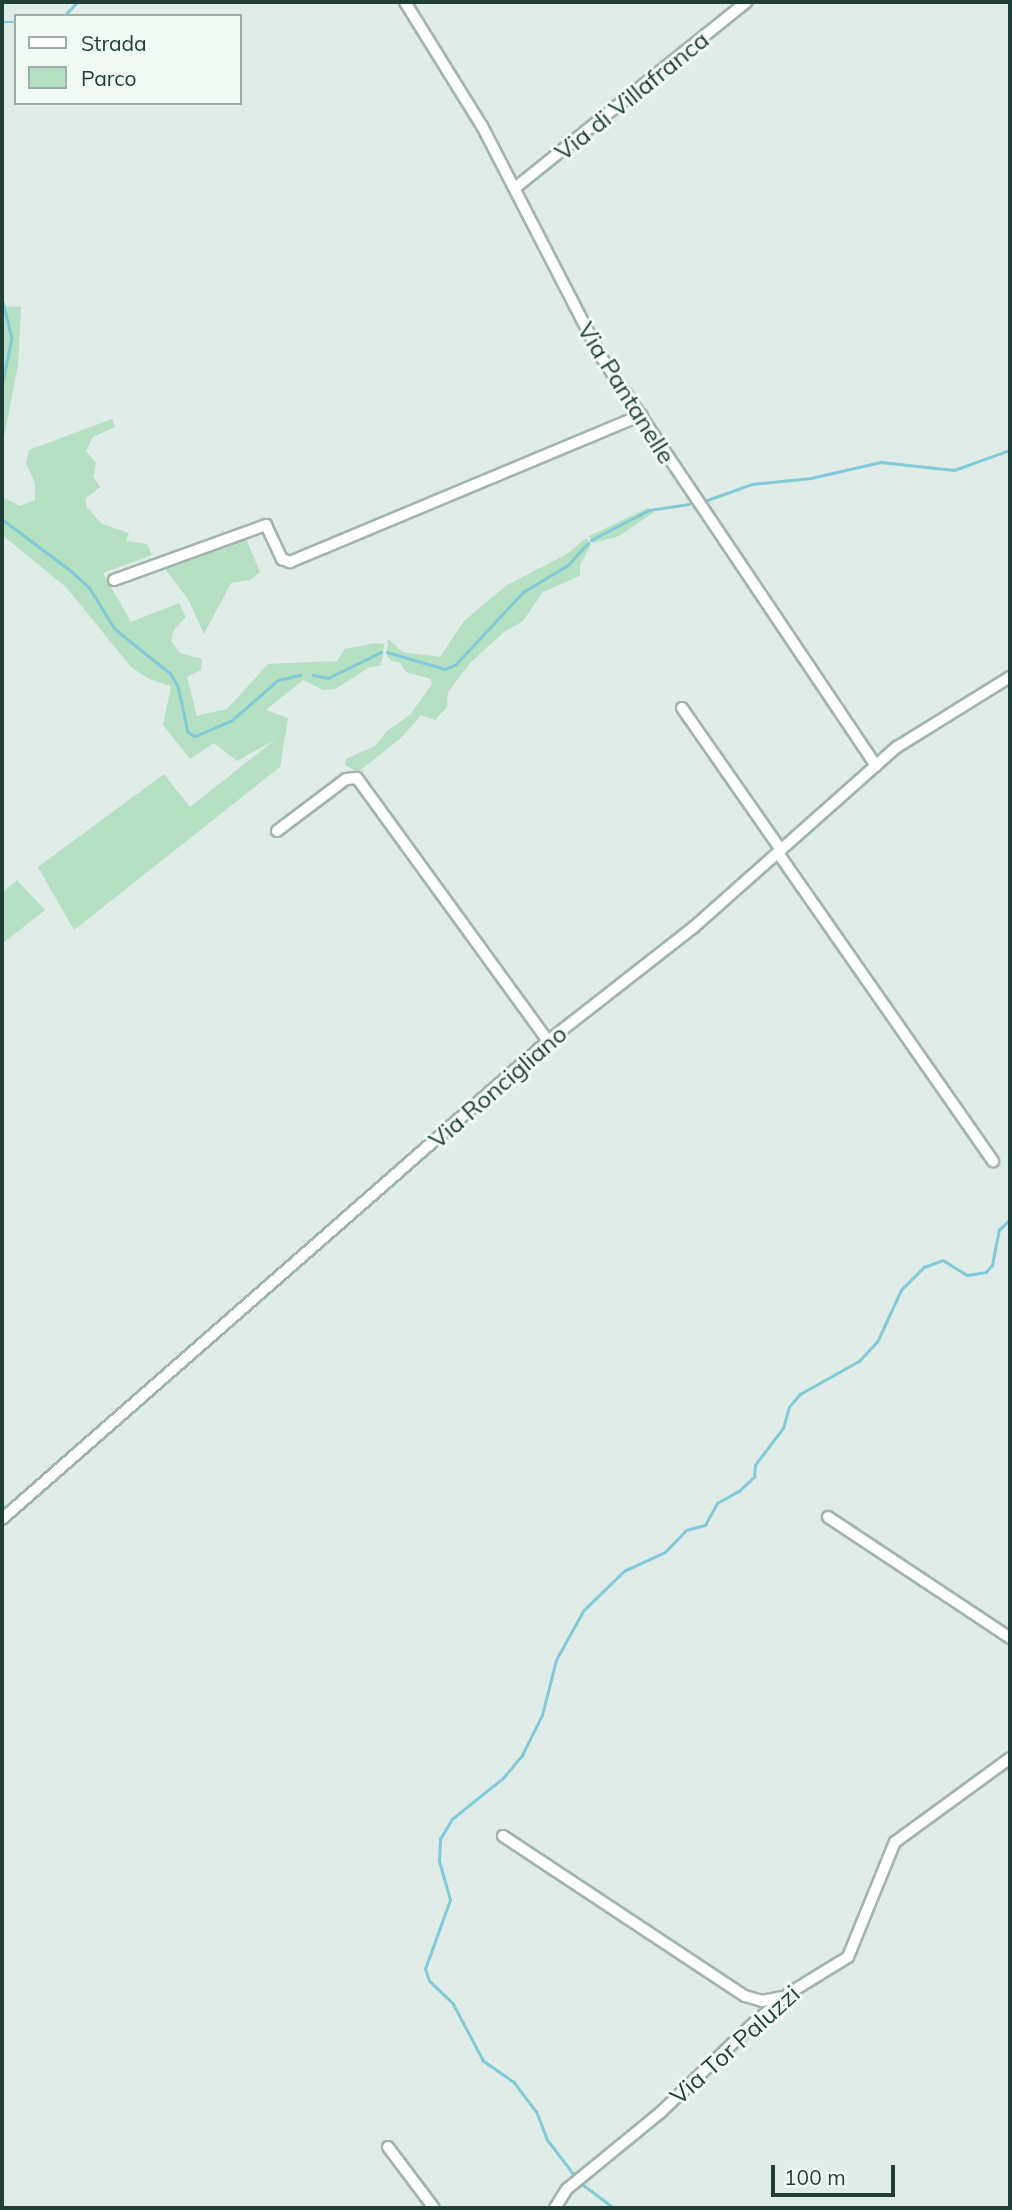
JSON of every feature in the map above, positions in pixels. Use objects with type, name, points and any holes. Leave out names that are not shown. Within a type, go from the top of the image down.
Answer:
[{"type":"street","name":"Via Pantanelle","points":[[405,2],[457,82],[515,188],[579,317],[641,415],[876,766]]},
{"type":"street","name":"Via di Villafranca","points":[[515,188],[746,2]]},
{"type":"street","points":[[114,580],[265,525],[282,559],[290,562],[641,415]]},
{"type":"street","name":"Via Roncigliano","points":[[2,1519],[548,1041],[622,986],[876,766],[928,725],[1010,677]]},
{"type":"street","points":[[682,708],[993,1161]]},
{"type":"street","points":[[277,831],[346,779],[357,778],[548,1041]]},
{"type":"street","points":[[828,1517],[1010,1638]]},
{"type":"street","name":"Via Tor Paluzzi","points":[[555,2208],[578,2180],[660,2113],[786,1996],[852,1953],[884,1861],[900,1836],[1010,1758]]},
{"type":"street","points":[[503,1836],[745,1996],[765,2001],[786,1996]]},
{"type":"street","points":[[388,2147],[434,2208]]},
{"type":"green space","points":[[2,306],[21,307],[18,365],[2,447]]},
{"type":"green space","points":[[112,419],[115,427],[93,437],[86,451],[96,463],[93,477],[100,487],[85,499],[87,507],[102,524],[129,533],[126,541],[147,544],[152,555],[103,573],[131,622],[179,603],[186,617],[174,630],[171,641],[180,653],[202,659],[201,670],[187,677],[197,716],[227,709],[268,664],[337,661],[345,649],[375,643],[384,644],[380,666],[370,667],[335,689],[323,690],[303,680],[266,710],[288,718],[280,767],[74,930],[38,867],[164,774],[190,807],[276,739],[237,761],[214,743],[190,759],[163,725],[171,686],[149,679],[131,667],[66,587],[2,535],[2,497],[20,506],[35,500],[35,483],[26,463],[29,450]]},
{"type":"green space","points":[[648,508],[654,512],[619,536],[593,543],[589,536]]},
{"type":"green space","points":[[245,537],[260,572],[250,580],[231,583],[204,634],[188,599],[165,569]]},
{"type":"green space","points":[[586,538],[591,545],[580,565],[580,576],[543,592],[523,621],[504,632],[470,663],[448,692],[447,707],[435,720],[421,715],[401,738],[358,772],[345,765],[346,759],[375,746],[387,731],[410,715],[432,684],[431,679],[406,672],[400,663],[387,656],[388,639],[403,652],[440,657],[464,621],[507,585],[567,554]]},
{"type":"green space","points":[[17,880],[45,910],[2,944],[2,893]]},
{"type":"waterway","points":[[66,14],[77,2]]},
{"type":"waterway","points":[[2,22],[14,22]]},
{"type":"waterway","points":[[2,298],[12,338],[2,387]]},
{"type":"waterway","points":[[702,502],[752,484],[811,478],[881,462],[954,470],[1010,450]]},
{"type":"waterway","points":[[591,540],[649,510],[689,504]]},
{"type":"waterway","points":[[2,519],[89,587],[115,629],[170,673],[178,686],[188,732],[195,736],[231,721],[278,680],[300,675]]},
{"type":"waterway","points":[[387,652],[445,669],[455,665],[523,592],[568,565],[588,543]]},
{"type":"waterway","points":[[313,675],[328,678],[381,652]]},
{"type":"waterway","points":[[576,2178],[547,2140],[536,2112],[513,2082],[483,2061],[453,2004],[429,1981],[425,1969],[450,1900],[439,1861],[440,1839],[452,1819],[503,1778],[522,1755],[542,1715],[556,1660],[583,1611],[624,1571],[665,1552],[686,1530],[705,1525],[717,1503],[739,1491],[754,1477],[755,1465],[783,1428],[789,1407],[800,1394],[859,1361],[877,1342],[901,1290],[924,1267],[943,1260],[967,1275],[986,1272],[992,1265],[999,1230],[1010,1219]]},
{"type":"waterway","points":[[581,2183],[614,2208]]}]
